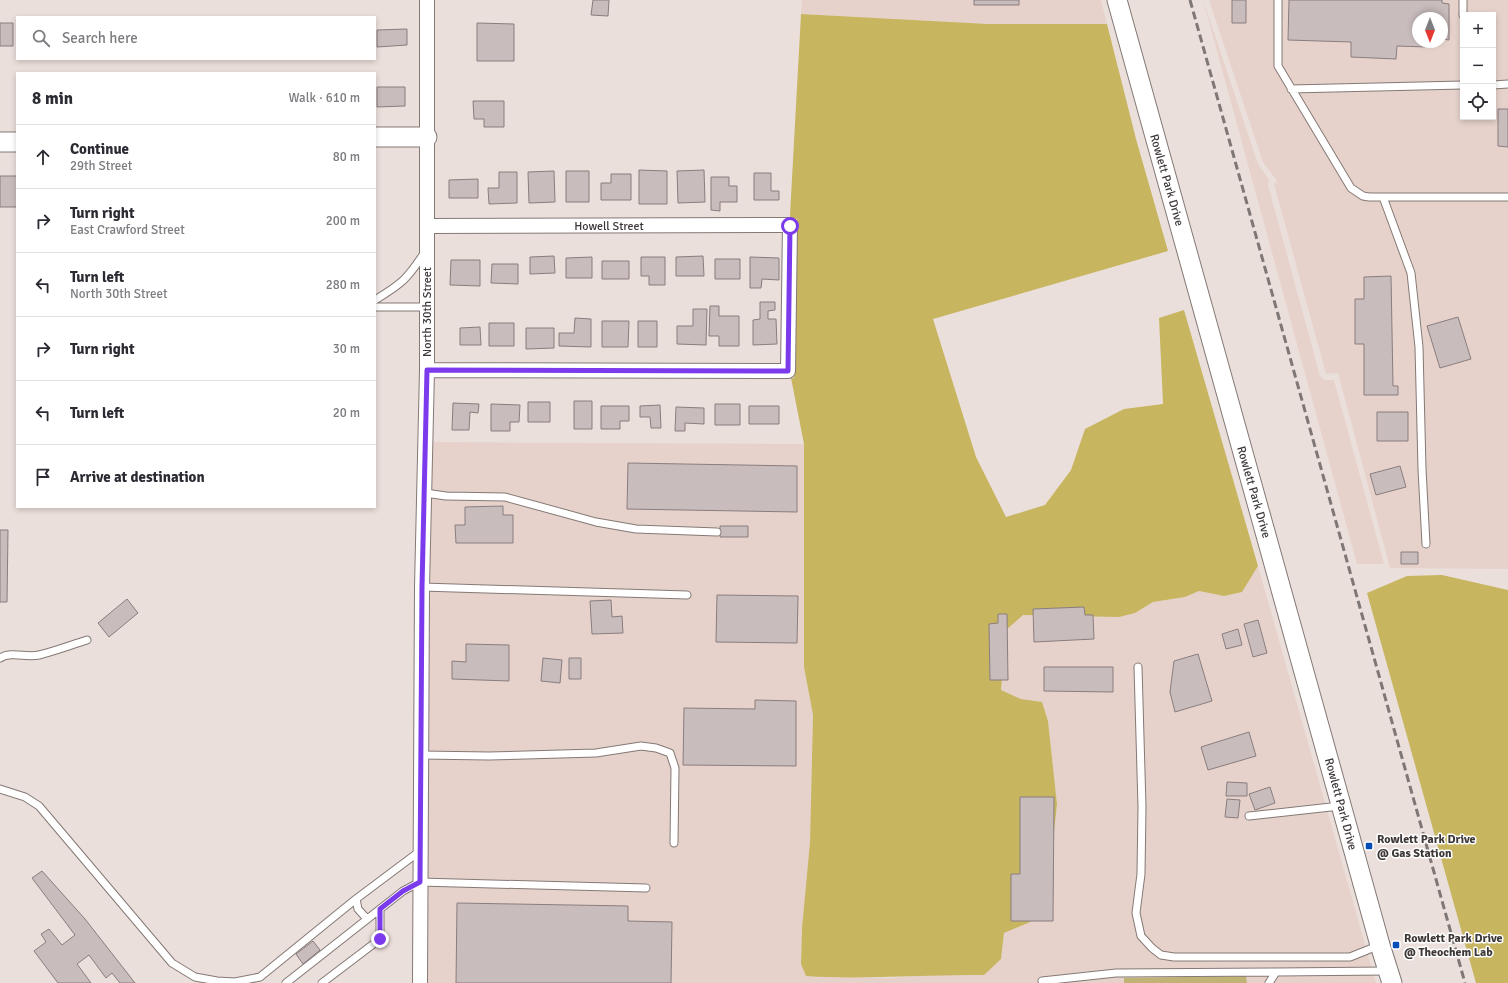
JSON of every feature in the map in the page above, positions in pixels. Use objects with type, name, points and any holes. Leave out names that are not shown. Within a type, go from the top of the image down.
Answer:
[{"type":"street","name":"North 30th Street","points":[[420,983],[422,587],[427,370],[427,0]]},
{"type":"street","name":"Rowlett Park Drive","points":[[1116,0],[1390,977]]},
{"type":"street","points":[[376,137],[427,137]]},
{"type":"street","points":[[0,142],[16,142]]},
{"type":"street","name":"Howell Street","points":[[427,226],[790,226],[788,371],[427,370]]},
{"type":"lane","points":[[1278,0],[1278,66],[1351,188],[1363,196],[1508,197]]},
{"type":"lane","points":[[1463,0],[1463,12]]},
{"type":"lane","points":[[1496,85],[1508,84]]},
{"type":"lane","points":[[1291,89],[1460,85]]},
{"type":"lane","points":[[1383,197],[1411,273],[1419,347],[1422,469],[1426,544]]},
{"type":"lane","points":[[376,299],[399,286],[409,277],[427,248]]},
{"type":"lane","points":[[376,307],[427,307]]},
{"type":"lane","points":[[425,493],[446,496],[505,497],[596,522],[636,529],[717,532]]},
{"type":"lane","points":[[422,587],[687,595]]},
{"type":"lane","points":[[0,658],[11,654],[30,656],[40,655],[87,640]]},
{"type":"lane","points":[[1138,667],[1142,807],[1141,874],[1136,913],[1142,936],[1152,948],[1161,955],[1174,957],[1350,957],[1380,945]]},
{"type":"lane","points":[[421,755],[489,756],[596,753],[641,746],[656,748],[670,753],[675,768],[674,843]]},
{"type":"lane","points":[[0,789],[25,797],[39,806],[172,963],[195,977],[217,981],[235,982],[260,977],[356,899],[421,851]]},
{"type":"lane","points":[[1249,816],[1312,810],[1342,805]]},
{"type":"lane","points":[[286,983],[403,891],[420,882],[646,888]]},
{"type":"lane","points":[[356,899],[358,909],[367,919]]},
{"type":"lane","points":[[322,983],[380,939],[380,909]]},
{"type":"lane","points":[[1269,983],[1276,972]]},
{"type":"lane","points":[[1042,981],[1116,973],[1276,972],[1390,977]]},
{"type":"shaded area","points":[[802,0],[1101,0],[1107,24],[988,24],[801,14]]},
{"type":"shaded area","points":[[1203,0],[1258,164],[1269,180],[1268,185],[1320,376],[1324,380],[1334,380],[1384,564],[1357,564]]},
{"type":"shaded area","points":[[1209,0],[1508,0],[1508,569],[1390,568],[1338,373],[1326,374],[1274,184],[1277,181],[1263,162]]},
{"type":"shaded area","points":[[801,14],[988,24],[1107,24],[1136,139],[1168,251],[933,319],[976,457],[1006,517],[1045,505],[1071,470],[1085,429],[1124,409],[1163,404],[1159,318],[1184,310],[1258,566],[1242,592],[1224,596],[1199,591],[1185,597],[1153,602],[1135,613],[1119,617],[1023,615],[1006,630],[1001,690],[1021,699],[1042,702],[1048,721],[1057,804],[1048,888],[1030,922],[1004,933],[1001,959],[984,975],[872,977],[806,976],[801,964],[802,928],[810,842],[813,715],[804,667],[804,444],[791,378],[794,378],[797,219],[790,218],[790,215]]},
{"type":"shaded area","points":[[432,442],[804,444],[804,667],[813,715],[810,842],[802,928],[801,964],[806,976],[890,978],[941,974],[1001,959],[1004,933],[1048,888],[1057,804],[1048,721],[1042,702],[1021,699],[1001,690],[1006,630],[1023,615],[1135,613],[1153,602],[1185,597],[1199,591],[1224,596],[1241,592],[1258,566],[1376,983],[1247,983],[1246,976],[1124,978],[1124,983],[426,983],[429,587]]},
{"type":"shaded area","points":[[1442,575],[1508,590],[1508,983],[1476,983],[1367,593],[1407,576]]},
{"type":"shaded area","points":[[1246,976],[1247,983],[1124,983],[1124,978]]},
{"type":"building","points":[[593,0],[609,0],[608,16],[591,15]]},
{"type":"building","points":[[974,0],[1019,0],[1019,5],[974,5]]},
{"type":"building","points":[[1232,0],[1246,0],[1246,23],[1232,23]]},
{"type":"building","points":[[1289,0],[1442,0],[1442,3],[1449,4],[1449,40],[1448,12],[1412,12],[1412,46],[1397,46],[1396,59],[1351,57],[1351,42],[1288,40]]},
{"type":"building","points":[[0,23],[13,23],[13,46],[0,46]]},
{"type":"building","points":[[477,23],[514,24],[514,61],[477,61]]},
{"type":"building","points":[[407,29],[407,45],[377,47],[377,30]]},
{"type":"building","points":[[377,87],[405,87],[405,106],[377,107]]},
{"type":"building","points":[[473,101],[504,101],[504,127],[484,127],[484,119],[474,119]]},
{"type":"building","points":[[1498,109],[1508,109],[1508,147],[1498,146]]},
{"type":"building","points":[[639,170],[667,171],[667,204],[639,204]]},
{"type":"building","points":[[704,170],[705,202],[678,203],[677,171]]},
{"type":"building","points":[[554,171],[555,202],[529,203],[528,172]]},
{"type":"building","points":[[566,171],[589,171],[589,202],[566,202]]},
{"type":"building","points":[[499,172],[517,172],[517,203],[489,204],[488,188],[499,188]]},
{"type":"building","points":[[754,173],[771,173],[771,191],[779,191],[779,200],[754,200]]},
{"type":"building","points":[[611,174],[631,174],[631,200],[601,200],[601,183],[611,183]]},
{"type":"building","points":[[0,176],[16,176],[16,207],[0,207]]},
{"type":"building","points":[[711,177],[729,177],[729,186],[737,186],[737,202],[720,202],[720,211],[711,210]]},
{"type":"building","points":[[478,179],[478,198],[449,198],[449,180]]},
{"type":"building","points":[[554,256],[555,273],[530,274],[530,257]]},
{"type":"building","points":[[703,256],[704,276],[676,276],[676,257]]},
{"type":"building","points":[[592,257],[592,278],[566,278],[566,258]]},
{"type":"building","points":[[641,257],[665,257],[665,285],[649,285],[649,276],[641,276]]},
{"type":"building","points":[[750,257],[779,258],[779,280],[762,279],[761,288],[750,288]]},
{"type":"building","points":[[715,259],[740,259],[740,279],[715,279]]},
{"type":"building","points":[[451,260],[480,260],[480,286],[450,285]]},
{"type":"building","points":[[602,261],[629,261],[629,279],[602,279]]},
{"type":"building","points":[[492,264],[518,264],[518,284],[491,283]]},
{"type":"building","points":[[1391,276],[1393,386],[1398,386],[1398,395],[1364,395],[1364,344],[1355,344],[1355,299],[1364,299],[1364,277]]},
{"type":"building","points":[[760,302],[775,302],[775,310],[768,311],[768,319],[776,319],[777,344],[753,345],[753,320],[760,319]]},
{"type":"building","points":[[710,306],[719,306],[719,316],[739,316],[739,346],[719,346],[719,336],[709,336]]},
{"type":"building","points":[[693,309],[707,309],[706,345],[677,344],[677,326],[693,326]]},
{"type":"building","points":[[1458,317],[1471,359],[1440,368],[1427,326]]},
{"type":"building","points":[[575,318],[591,319],[591,347],[559,346],[559,333],[574,333]]},
{"type":"building","points":[[602,321],[629,321],[628,347],[602,347]]},
{"type":"building","points":[[638,321],[657,321],[657,347],[638,347]]},
{"type":"building","points":[[489,323],[514,323],[514,346],[489,346]]},
{"type":"building","points":[[480,327],[481,345],[460,345],[460,328]]},
{"type":"building","points":[[526,328],[554,328],[554,348],[526,349]]},
{"type":"building","points":[[574,401],[592,401],[592,429],[574,429]]},
{"type":"building","points":[[528,402],[550,402],[550,422],[528,422]]},
{"type":"building","points":[[453,403],[479,404],[478,413],[470,412],[469,430],[452,430]]},
{"type":"building","points":[[491,404],[520,405],[519,422],[510,422],[510,431],[491,431]]},
{"type":"building","points":[[715,404],[740,404],[740,425],[715,425]]},
{"type":"building","points":[[660,405],[661,428],[651,428],[650,417],[640,417],[640,406]]},
{"type":"building","points":[[601,406],[629,406],[629,421],[620,421],[620,429],[601,429]]},
{"type":"building","points":[[749,406],[779,406],[779,424],[749,424]]},
{"type":"building","points":[[676,407],[704,408],[704,424],[685,423],[685,431],[675,431]]},
{"type":"building","points":[[1377,412],[1408,412],[1408,441],[1377,441]]},
{"type":"building","points":[[628,463],[797,466],[797,512],[627,509]]},
{"type":"building","points":[[1400,466],[1406,487],[1376,495],[1370,474]]},
{"type":"building","points":[[503,506],[503,515],[513,515],[513,543],[456,543],[455,525],[465,525],[465,507]]},
{"type":"building","points":[[720,526],[748,526],[748,537],[720,537]]},
{"type":"building","points":[[0,530],[8,530],[7,602],[0,602]]},
{"type":"building","points":[[1401,552],[1418,552],[1418,564],[1401,564]]},
{"type":"building","points":[[717,595],[798,596],[797,643],[716,642]]},
{"type":"building","points":[[127,599],[138,613],[109,637],[98,623]]},
{"type":"building","points":[[611,600],[612,617],[622,616],[623,633],[592,634],[590,601]]},
{"type":"building","points":[[1084,607],[1085,615],[1093,615],[1094,639],[1034,642],[1033,609]]},
{"type":"building","points":[[998,614],[1007,614],[1008,680],[990,680],[989,624],[998,623]]},
{"type":"building","points":[[1258,620],[1267,653],[1253,657],[1244,624]]},
{"type":"building","points":[[1238,629],[1242,645],[1226,649],[1222,634]]},
{"type":"building","points":[[466,644],[509,645],[509,681],[452,679],[452,661],[466,662]]},
{"type":"building","points":[[1198,654],[1212,701],[1175,712],[1170,692],[1174,661]]},
{"type":"building","points":[[543,658],[562,660],[560,683],[541,681]]},
{"type":"building","points":[[569,658],[581,658],[581,679],[569,679]]},
{"type":"building","points":[[1044,667],[1113,667],[1113,692],[1044,691]]},
{"type":"building","points":[[755,700],[796,701],[796,766],[683,765],[684,708],[755,709]]},
{"type":"building","points":[[1249,732],[1256,756],[1208,770],[1201,747]]},
{"type":"building","points":[[1227,782],[1247,783],[1247,796],[1226,796]]},
{"type":"building","points":[[1270,787],[1275,803],[1255,810],[1249,794]]},
{"type":"building","points":[[1020,797],[1054,797],[1053,921],[1011,921],[1011,874],[1020,874]]},
{"type":"building","points":[[1227,799],[1240,800],[1238,818],[1225,817]]},
{"type":"building","points":[[42,871],[85,919],[135,983],[120,983],[112,973],[106,978],[89,955],[77,964],[91,983],[58,983],[34,951],[46,942],[41,934],[49,929],[62,945],[75,935],[32,878]]},
{"type":"building","points":[[457,903],[628,906],[628,921],[672,922],[671,983],[456,983]]},
{"type":"building","points":[[313,941],[320,950],[303,964],[296,954]]},
{"type":"railway","points":[[1190,0],[1465,983]]},
{"type":"place","name":"Rowlett Park Drive @ Gas Station","points":[[1369,846]]},
{"type":"place","name":"Rowlett Park Drive @ Theochem Lab","points":[[1396,945]]},
{"type":"route","points":[[380,939],[380,909],[403,891],[420,882],[422,587],[427,370],[788,371],[790,226]]}]
